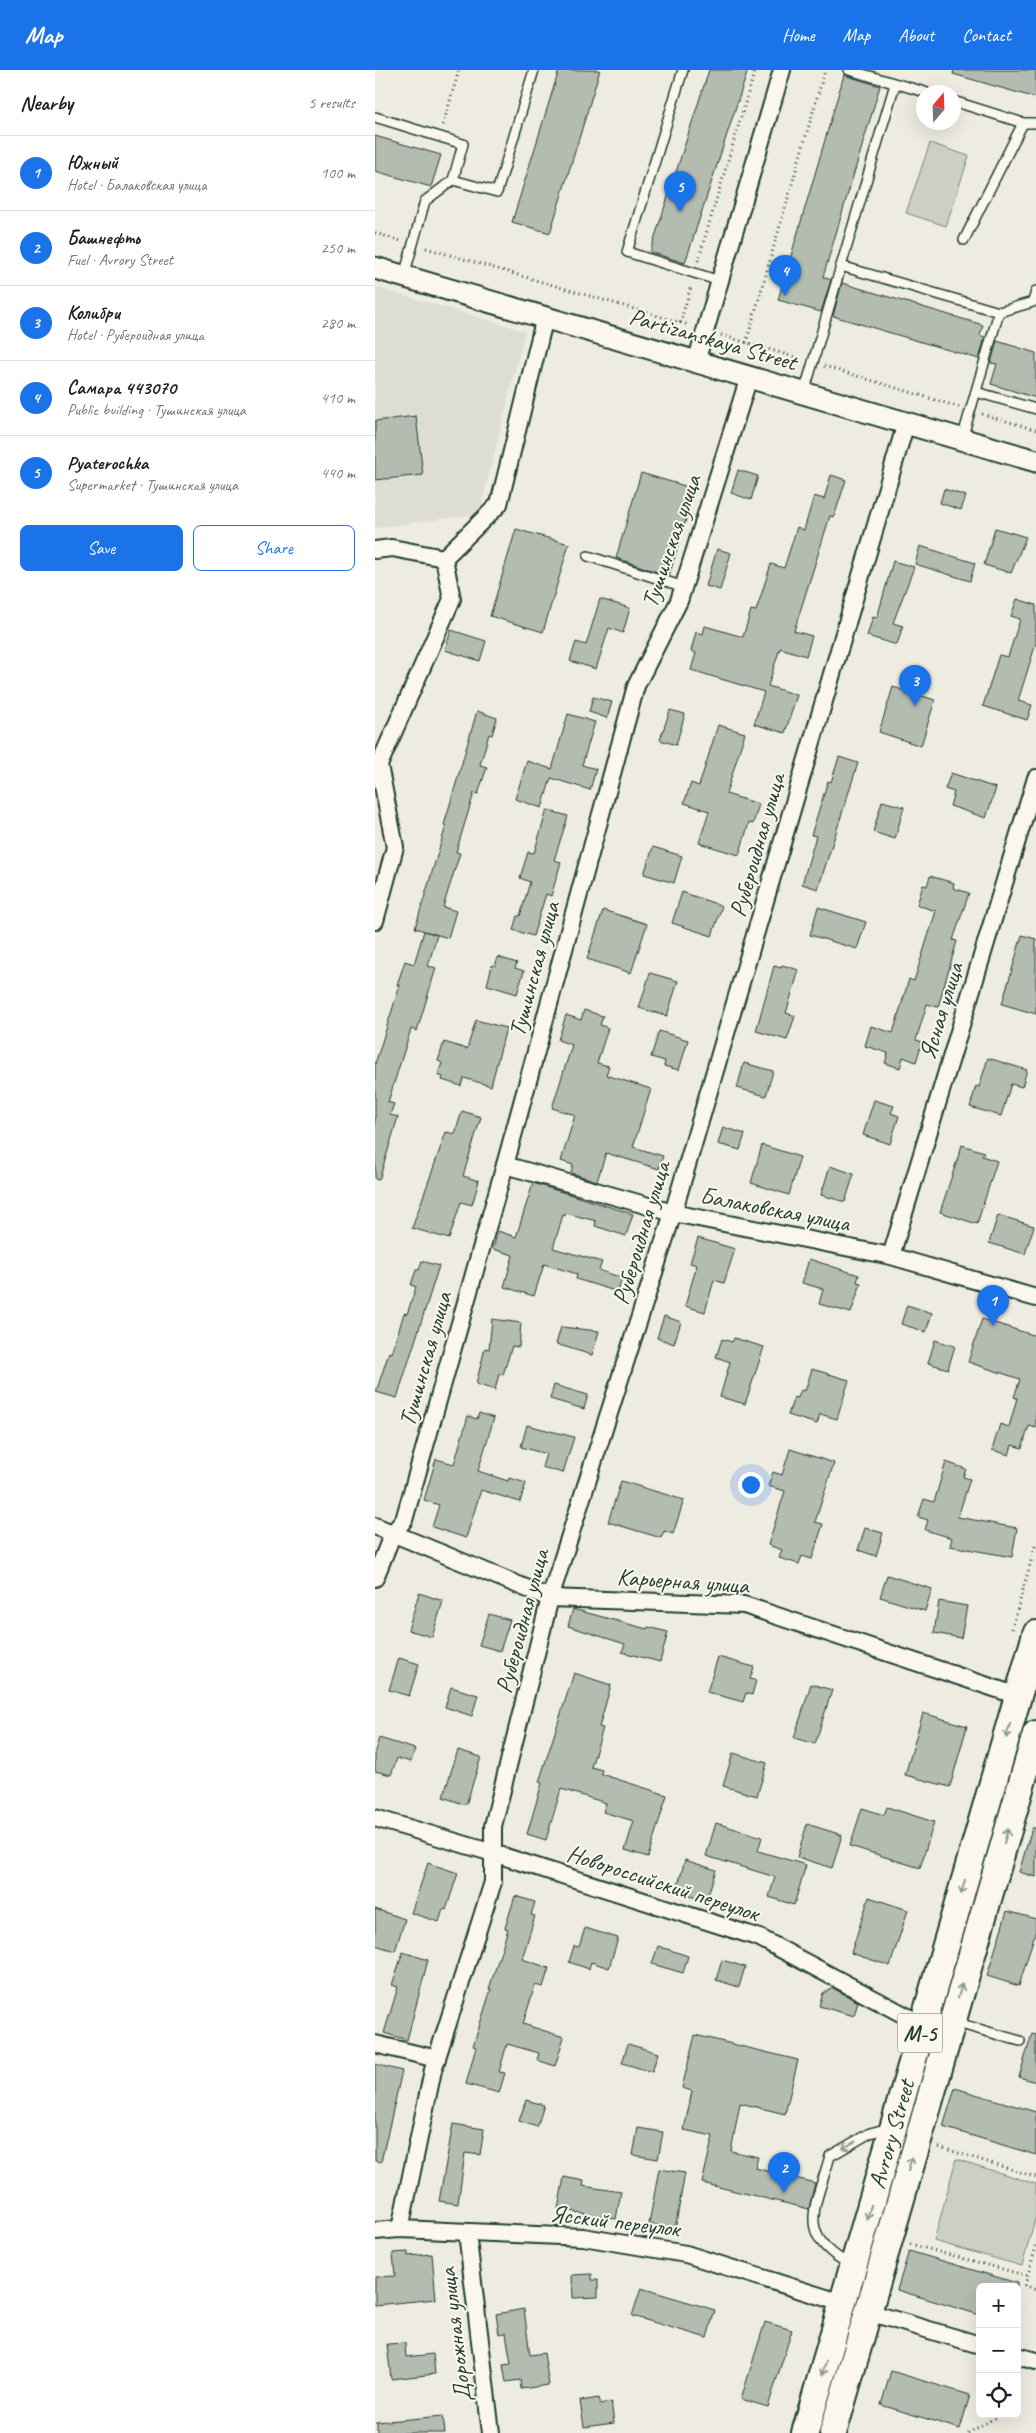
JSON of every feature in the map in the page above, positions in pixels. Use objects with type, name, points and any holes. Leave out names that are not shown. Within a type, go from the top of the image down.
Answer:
[{"type":"main road","name":"Avrory Street","points":[[805,2433],[1036,1634]]},
{"type":"main road","name":"Avrory Street","points":[[833,2433],[951,2021],[1036,1734]]},
{"type":"street","points":[[696,362],[782,70]]},
{"type":"street","name":"Partizanskaya Street","points":[[375,268],[1036,461]]},
{"type":"street","points":[[445,558],[499,504],[545,317]]},
{"type":"street","name":"Тушинская улица","points":[[375,1578],[393,1533],[405,1520],[505,1165],[636,686],[679,601],[749,377]]},
{"type":"street","name":"Рубероидная улица","points":[[400,2229],[437,2059],[493,1882],[493,1826],[550,1598],[673,1213],[906,423]]},
{"type":"street","points":[[375,550],[392,548],[445,558]]},
{"type":"street","points":[[375,921],[395,847],[377,765],[452,599],[445,558]]},
{"type":"street","name":"Ясная улица","points":[[891,1256],[1036,778]]},
{"type":"street","name":"Балаковская улица","points":[[505,1165],[673,1213],[891,1256],[1036,1298]]},
{"type":"street","name":"Карьерная улица","points":[[375,1526],[550,1598],[744,1604],[1018,1696]]},
{"type":"street","name":"Новороссийский переулок","points":[[375,1818],[493,1853],[760,1938],[923,2025]]},
{"type":"street","points":[[375,2044],[437,2059]]},
{"type":"street","name":"Ясский переулок","points":[[375,2231],[400,2229],[583,2237],[686,2254],[843,2303]]},
{"type":"street","name":"Дорожная улица","points":[[467,2232],[491,2433]]},
{"type":"street","points":[[868,2312],[976,2344]]},
{"type":"street","points":[[1021,2357],[1036,2361]]},
{"type":"lane","points":[[453,180],[497,192],[534,70]]},
{"type":"lane","points":[[683,70],[627,252],[720,281]]},
{"type":"lane","points":[[849,70],[916,90]]},
{"type":"lane","points":[[804,393],[895,84]]},
{"type":"lane","points":[[961,104],[1023,123],[1036,123]]},
{"type":"lane","points":[[375,117],[463,144],[453,180],[425,201],[404,276]]},
{"type":"lane","points":[[965,240],[1023,123]]},
{"type":"lane","points":[[841,266],[999,312],[1033,302],[1036,291]]},
{"type":"lane","points":[[962,439],[999,312]]},
{"type":"lane","points":[[977,392],[1036,409]]},
{"type":"lane","points":[[589,556],[684,587]]},
{"type":"lane","points":[[951,2021],[1020,2041]]},
{"type":"lane","points":[[853,2266],[836,2257],[817,2238],[812,2222],[830,2156],[870,2133],[894,2127]]},
{"type":"path","points":[[440,137],[459,70]]},
{"type":"path","points":[[680,322],[755,70]]},
{"type":"path","points":[[746,343],[825,70]]},
{"type":"path","points":[[933,2145],[1036,2177]]},
{"type":"path","points":[[904,2242],[1028,2276]]},
{"type":"path","points":[[1036,2246],[1025,2285],[1036,2290]]},
{"type":"path","points":[[968,2433],[995,2418]]},
{"type":"shaded area","points":[[930,143],[969,156],[946,226],[906,213]]},
{"type":"shaded area","points":[[375,287],[525,331],[479,514],[375,528]]},
{"type":"shaded area","points":[[956,2159],[1036,2184],[1036,2216],[1022,2266],[934,2241]]},
{"type":"building","points":[[559,70],[600,70],[550,233],[512,222]]},
{"type":"building","points":[[709,70],[748,70],[685,263],[650,252]]},
{"type":"building","points":[[954,70],[1036,70],[1036,98],[953,74]]},
{"type":"building","points":[[844,75],[880,86],[823,277],[831,280],[821,312],[778,300]]},
{"type":"building","points":[[375,136],[441,155],[431,187],[375,171]]},
{"type":"building","points":[[842,283],[983,325],[980,335],[985,337],[979,359],[833,316]]},
{"type":"building","points":[[997,341],[1036,353],[1036,398],[991,384],[997,364],[991,363]]},
{"type":"building","points":[[416,416],[423,475],[375,480],[375,421]]},
{"type":"building","points":[[738,470],[758,476],[751,500],[731,493]]},
{"type":"building","points":[[641,473],[695,489],[669,576],[616,558]]},
{"type":"building","points":[[831,475],[846,480],[834,517],[830,516],[794,631],[812,636],[806,656],[780,648],[768,686],[797,695],[785,733],[754,724],[764,692],[691,670],[696,653],[691,651],[696,632],[703,634],[705,626],[743,637],[751,610],[756,611],[771,564],[784,568],[797,527],[804,530],[814,496],[824,499]]},
{"type":"building","points":[[944,489],[966,496],[961,510],[940,503]]},
{"type":"building","points":[[995,528],[1026,537],[1011,573],[984,565]]},
{"type":"building","points":[[516,529],[569,544],[543,632],[490,616]]},
{"type":"building","points":[[920,546],[975,563],[970,581],[915,564]]},
{"type":"building","points":[[717,549],[731,553],[720,590],[706,586]]},
{"type":"building","points":[[893,561],[914,567],[893,623],[903,626],[897,645],[867,636],[873,617],[877,618]]},
{"type":"building","points":[[600,599],[630,608],[623,633],[609,628],[596,669],[570,661],[576,642],[586,645]]},
{"type":"building","points":[[1017,599],[1036,605],[1036,643],[1018,701],[1032,705],[1027,720],[983,706],[999,655],[1008,657],[1020,619],[1011,616]]},
{"type":"building","points":[[451,630],[486,641],[480,661],[445,650]]},
{"type":"building","points":[[893,687],[935,700],[921,746],[879,732]]},
{"type":"building","points":[[593,697],[612,702],[607,718],[589,712]]},
{"type":"building","points":[[670,710],[685,714],[676,745],[660,740]]},
{"type":"building","points":[[477,711],[497,718],[492,735],[489,734],[480,765],[487,767],[478,794],[474,793],[456,852],[460,853],[443,907],[456,911],[448,938],[415,928],[446,826],[444,825]]},
{"type":"building","points":[[568,714],[595,722],[582,765],[596,769],[590,790],[551,778],[542,808],[515,799],[527,761],[552,769]]},
{"type":"building","points":[[718,725],[745,733],[726,794],[759,804],[753,824],[749,823],[739,855],[699,843],[709,811],[684,803],[691,783],[699,786]]},
{"type":"building","points":[[839,757],[858,763],[818,889],[802,884],[816,836],[811,835],[828,781],[831,782]]},
{"type":"building","points":[[951,773],[996,788],[986,818],[950,806],[954,792],[945,789]]},
{"type":"building","points":[[882,801],[904,807],[895,839],[873,832]]},
{"type":"building","points":[[547,810],[568,816],[554,860],[561,862],[551,896],[546,894],[533,936],[513,930],[517,916],[520,916],[530,882],[520,878],[528,852],[534,853]]},
{"type":"building","points":[[653,847],[682,856],[674,883],[644,874]]},
{"type":"building","points":[[930,876],[954,883],[953,888],[969,893],[953,940],[957,941],[938,1007],[927,1004],[916,1040],[922,1042],[916,1062],[903,1057],[900,1068],[885,1063],[888,1053],[865,1046],[871,1026],[893,1033],[909,979],[914,981],[936,911],[917,905],[923,885],[927,886]]},
{"type":"building","points":[[682,892],[722,906],[712,936],[672,923]]},
{"type":"building","points":[[818,907],[866,922],[857,949],[810,935]]},
{"type":"building","points":[[603,910],[647,924],[631,973],[587,959]]},
{"type":"building","points":[[424,931],[437,935],[428,966],[436,968],[417,1031],[411,1029],[388,1102],[394,1104],[390,1115],[398,1117],[379,1180],[375,1179],[375,1064],[400,985],[397,985],[405,961],[414,964]]},
{"type":"building","points":[[1022,935],[1036,939],[1036,1014],[1002,1004]]},
{"type":"building","points":[[498,957],[517,963],[515,968],[524,971],[517,994],[487,985],[492,965],[495,966]]},
{"type":"building","points":[[782,965],[799,970],[786,1013],[795,1016],[787,1040],[756,1031],[774,966],[781,968]]},
{"type":"building","points":[[650,973],[678,981],[667,1016],[639,1008]]},
{"type":"building","points":[[584,1010],[603,1016],[600,1025],[608,1028],[597,1063],[609,1066],[606,1075],[651,1089],[633,1147],[663,1156],[659,1169],[606,1153],[597,1181],[571,1173],[573,1165],[561,1161],[575,1115],[552,1108],[572,1045],[558,1040],[566,1015],[581,1020]]},
{"type":"building","points":[[476,1020],[506,1028],[491,1086],[464,1078],[461,1086],[442,1080],[443,1077],[438,1075],[442,1063],[438,1061],[444,1042],[467,1049]]},
{"type":"building","points":[[659,1031],[688,1040],[679,1070],[664,1066],[665,1061],[651,1057]]},
{"type":"building","points":[[988,1058],[1027,1070],[1022,1087],[1011,1084],[1001,1116],[970,1107],[976,1086],[979,1087]]},
{"type":"building","points":[[744,1063],[773,1071],[766,1096],[737,1088]]},
{"type":"building","points":[[874,1100],[894,1106],[891,1113],[899,1116],[890,1144],[863,1135]]},
{"type":"building","points":[[462,1111],[481,1117],[463,1176],[479,1181],[472,1205],[461,1202],[449,1239],[412,1228],[446,1132],[455,1134]]},
{"type":"building","points":[[723,1127],[745,1134],[740,1150],[718,1144]]},
{"type":"building","points":[[762,1145],[800,1157],[789,1195],[751,1183]]},
{"type":"building","points":[[962,1145],[984,1152],[982,1156],[997,1161],[977,1224],[940,1212]]},
{"type":"building","points":[[830,1166],[854,1174],[845,1202],[821,1195]]},
{"type":"building","points":[[533,1183],[633,1214],[626,1236],[595,1226],[596,1221],[566,1213],[565,1216],[563,1215],[553,1248],[602,1262],[599,1270],[622,1278],[618,1292],[576,1279],[577,1274],[544,1264],[534,1296],[504,1287],[513,1255],[493,1249],[498,1231],[516,1237]]},
{"type":"building","points":[[998,1215],[1034,1226],[1025,1254],[989,1243]]},
{"type":"building","points":[[698,1238],[735,1249],[724,1283],[714,1280],[705,1312],[685,1306],[697,1265],[690,1263]]},
{"type":"building","points":[[809,1259],[859,1275],[857,1282],[861,1283],[851,1313],[819,1304],[823,1289],[802,1283]]},
{"type":"building","points":[[422,1261],[439,1266],[397,1398],[376,1392],[389,1352],[392,1353],[404,1313],[407,1314],[416,1287],[411,1285],[416,1270],[419,1270]]},
{"type":"building","points":[[907,1305],[932,1313],[926,1332],[901,1324]]},
{"type":"building","points":[[664,1316],[681,1322],[674,1344],[657,1338]]},
{"type":"building","points":[[492,1319],[521,1323],[519,1347],[512,1346],[503,1375],[499,1374],[495,1390],[476,1384],[485,1348],[489,1349]]},
{"type":"building","points":[[982,1319],[1036,1336],[1036,1428],[1029,1426],[1022,1448],[1012,1445],[1009,1455],[992,1450],[1000,1424],[1009,1427],[1017,1398],[1014,1397],[1020,1379],[968,1362]]},
{"type":"building","points":[[561,1327],[599,1331],[592,1355],[556,1344]]},
{"type":"building","points":[[734,1338],[764,1347],[745,1404],[720,1397],[730,1362],[716,1357],[722,1339],[732,1342]]},
{"type":"building","points":[[935,1340],[955,1346],[948,1369],[928,1363]]},
{"type":"building","points":[[812,1369],[849,1380],[837,1419],[820,1414],[817,1424],[788,1415],[794,1397],[798,1398],[801,1390],[805,1391]]},
{"type":"building","points":[[554,1385],[588,1395],[584,1409],[550,1399]]},
{"type":"building","points":[[479,1413],[494,1418],[478,1471],[508,1481],[509,1478],[526,1483],[520,1502],[481,1490],[466,1538],[432,1527],[439,1505],[424,1500],[436,1459],[454,1464],[468,1416],[477,1419]]},
{"type":"building","points":[[527,1425],[574,1437],[563,1473],[542,1467],[546,1454],[521,1447]]},
{"type":"building","points":[[790,1449],[834,1463],[815,1522],[823,1524],[812,1559],[802,1556],[799,1564],[779,1558],[782,1550],[768,1545],[785,1491],[768,1486],[773,1472],[782,1475]]},
{"type":"building","points":[[946,1462],[966,1469],[963,1477],[970,1479],[958,1517],[1017,1528],[1012,1557],[950,1546],[952,1538],[925,1530],[928,1520],[918,1517],[924,1499],[934,1502]]},
{"type":"building","points":[[621,1481],[684,1500],[673,1534],[664,1531],[661,1538],[608,1522]]},
{"type":"building","points":[[865,1528],[883,1533],[876,1556],[858,1550]]},
{"type":"building","points":[[887,1575],[932,1589],[925,1611],[880,1597]]},
{"type":"building","points":[[419,1593],[443,1601],[432,1637],[408,1630]]},
{"type":"building","points":[[939,1601],[967,1606],[961,1638],[934,1633]]},
{"type":"building","points":[[573,1609],[647,1629],[648,1627],[668,1632],[660,1662],[622,1652],[625,1644],[568,1626]]},
{"type":"building","points":[[489,1614],[510,1620],[500,1651],[479,1645]]},
{"type":"building","points":[[718,1657],[754,1667],[750,1679],[756,1680],[752,1695],[746,1693],[743,1702],[707,1692]]},
{"type":"building","points":[[399,1658],[419,1664],[409,1696],[389,1690]]},
{"type":"building","points":[[574,1673],[611,1685],[599,1727],[603,1728],[591,1767],[602,1770],[601,1774],[667,1795],[648,1857],[625,1850],[634,1821],[603,1812],[606,1803],[561,1789],[546,1840],[527,1834],[542,1783],[539,1782]]},
{"type":"building","points":[[811,1684],[832,1690],[815,1744],[794,1738]]},
{"type":"building","points":[[451,1687],[478,1695],[472,1716],[445,1707]]},
{"type":"building","points":[[923,1713],[967,1726],[950,1787],[905,1775]]},
{"type":"building","points":[[379,1738],[415,1749],[411,1762],[397,1758],[391,1775],[375,1771],[375,1751]]},
{"type":"building","points":[[458,1750],[481,1757],[466,1805],[443,1797]]},
{"type":"building","points":[[733,1753],[767,1763],[757,1796],[723,1786]]},
{"type":"building","points":[[887,1807],[934,1822],[920,1868],[850,1846],[862,1808],[884,1815]]},
{"type":"building","points":[[716,1823],[762,1837],[758,1851],[806,1865],[794,1905],[769,1897],[775,1877],[706,1856]]},
{"type":"building","points":[[807,1824],[842,1835],[832,1868],[797,1857]]},
{"type":"building","points":[[1032,1828],[1036,1828],[1036,1877],[1019,1872]]},
{"type":"building","points":[[685,1860],[716,1870],[706,1901],[676,1892]]},
{"type":"building","points":[[428,1863],[458,1873],[446,1910],[443,1909],[439,1922],[411,1913]]},
{"type":"building","points":[[515,1896],[535,1902],[531,1915],[535,1916],[522,1959],[549,1968],[543,1987],[535,1985],[523,2024],[564,2037],[555,2066],[537,2060],[539,2053],[507,2044],[499,2072],[505,2073],[499,2093],[466,2084],[476,2047],[473,2046],[508,1929],[505,1928]]},
{"type":"building","points":[[869,1897],[908,1910],[890,1966],[851,1953]]},
{"type":"building","points":[[375,1909],[405,1919],[395,1951],[375,1945]]},
{"type":"building","points":[[1007,1911],[1036,1919],[1036,1930],[1019,1986],[987,1976]]},
{"type":"building","points":[[585,1928],[618,1938],[609,1968],[591,1962],[589,1969],[569,1962],[574,1946],[579,1947]]},
{"type":"building","points":[[658,1946],[688,1956],[683,1973],[652,1964]]},
{"type":"building","points":[[403,1952],[428,1960],[407,2040],[384,2033],[398,1987],[392,1985]]},
{"type":"building","points":[[722,1960],[745,1967],[739,1987],[716,1980]]},
{"type":"building","points":[[833,1988],[858,2002],[854,2016],[819,2006],[823,1993]]},
{"type":"building","points":[[1032,2034],[1036,2035],[1036,2082],[1019,2077]]},
{"type":"building","points":[[695,2035],[798,2060],[785,2114],[740,2103],[731,2151],[758,2157],[755,2168],[815,2183],[809,2209],[702,2183],[713,2136],[684,2130],[692,2091],[682,2088]]},
{"type":"building","points":[[628,2044],[658,2053],[652,2072],[622,2063]]},
{"type":"building","points":[[375,2064],[402,2071],[381,2162],[375,2161]]},
{"type":"building","points":[[955,2088],[1036,2112],[1036,2155],[943,2127]]},
{"type":"building","points":[[526,2100],[544,2105],[537,2127],[519,2121]]},
{"type":"building","points":[[453,2124],[484,2129],[480,2155],[465,2153],[458,2204],[439,2201]]},
{"type":"building","points":[[638,2128],[663,2132],[658,2159],[633,2155]]},
{"type":"building","points":[[659,2169],[685,2173],[675,2229],[649,2224]]},
{"type":"building","points":[[564,2177],[584,2181],[583,2186],[621,2192],[616,2219],[558,2209]]},
{"type":"building","points":[[909,2251],[1017,2283],[976,2283],[976,2314],[897,2290]]},
{"type":"building","points":[[408,2252],[408,2256],[432,2254],[436,2299],[375,2305],[375,2277],[395,2276],[393,2253]]},
{"type":"building","points":[[592,2274],[592,2280],[598,2280],[598,2297],[573,2298],[572,2275]]},
{"type":"building","points":[[641,2288],[715,2310],[707,2338],[632,2316]]},
{"type":"building","points":[[524,2309],[530,2355],[544,2353],[549,2385],[521,2389],[520,2380],[506,2382],[503,2365],[511,2364],[506,2333],[499,2334],[496,2314]]},
{"type":"building","points":[[765,2322],[792,2330],[768,2407],[741,2399]]},
{"type":"building","points":[[405,2343],[406,2357],[433,2354],[435,2374],[391,2379],[387,2344]]},
{"type":"building","points":[[891,2371],[970,2395],[960,2429],[881,2405]]},
{"type":"building","points":[[599,2398],[600,2404],[611,2402],[614,2423],[584,2427],[580,2401]]},
{"type":"building","points":[[443,2416],[445,2433],[377,2433],[377,2422]]},
{"type":"place","name":"Pyaterochka","points":[[680,212]]},
{"type":"place","name":"Самара 443070","points":[[785,296]]},
{"type":"place","name":"Колибри","points":[[915,706]]},
{"type":"place","name":"Южный","points":[[993,1326]]},
{"type":"place","name":"Башнефть","points":[[784,2193]]}]
